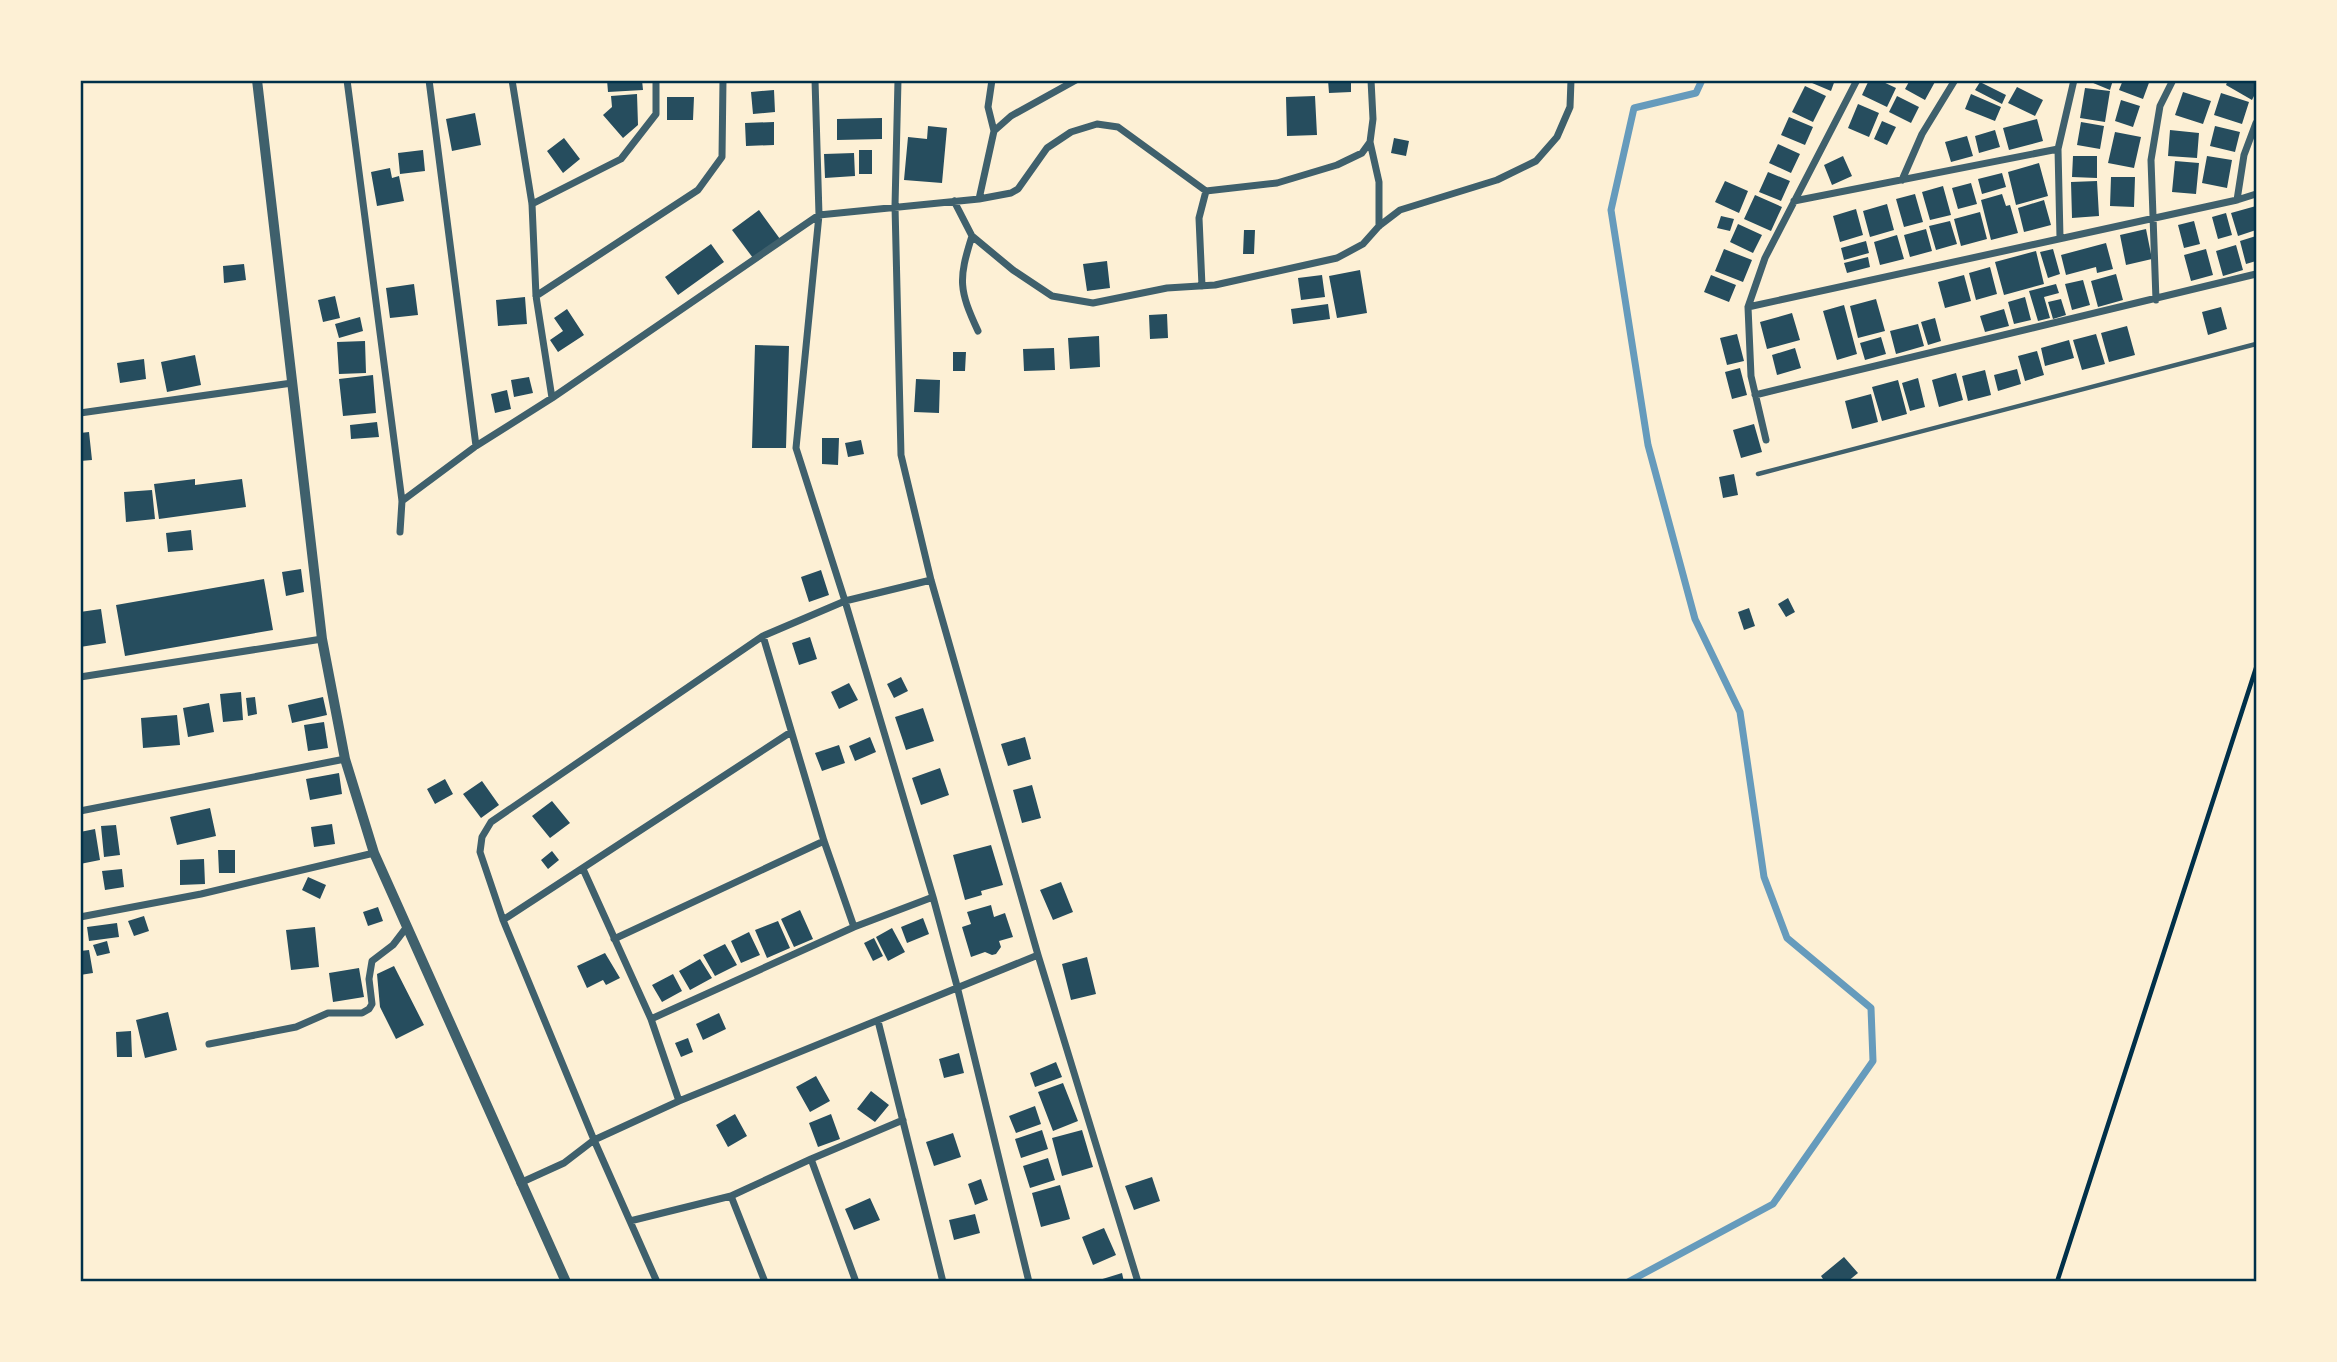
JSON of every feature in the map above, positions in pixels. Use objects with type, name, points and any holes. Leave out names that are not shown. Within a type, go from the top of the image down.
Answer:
[{"type":"street","points":[[257,80],[321,639],[345,759],[374,853],[566,1282]]},
{"type":"street","points":[[346,80],[402,501],[400,532]]},
{"type":"street","points":[[429,80],[476,446]]},
{"type":"street","points":[[512,80],[532,204],[536,296],[552,398]]},
{"type":"street","points":[[532,204],[621,159],[656,114],[656,80]]},
{"type":"street","points":[[536,296],[698,190],[722,157],[723,80]]},
{"type":"street","points":[[815,80],[819,215],[796,448],[845,601],[933,897],[1029,1282]]},
{"type":"street","points":[[898,80],[895,206],[901,454],[931,580],[1038,955],[1138,1282]]},
{"type":"street","points":[[979,199],[994,131],[988,107],[992,80]]},
{"type":"street","points":[[994,131],[1011,116],[1062,85],[1076,80]]},
{"type":"street","points":[[1371,80],[1373,119],[1370,142],[1378,182],[1379,226]]},
{"type":"street","points":[[954,201],[972,236],[1013,270],[1052,296],[1093,303],[1167,288],[1215,285],[1337,258],[1363,244],[1379,226],[1400,211],[1497,180],[1535,161],[1557,137],[1570,107],[1571,80]]},
{"type":"street","points":[[1766,440],[1751,376],[1748,307],[1765,258],[1857,80]]},
{"type":"street","points":[[1902,180],[1922,134],[1955,80]]},
{"type":"street","points":[[2060,238],[2058,149],[2074,80]]},
{"type":"street","points":[[2156,300],[2151,160],[2160,106],[2173,80]]},
{"type":"street","points":[[2237,200],[2244,155],[2256,123]]},
{"type":"street","points":[[402,501],[476,446],[552,398],[819,215],[979,199],[1011,193],[1018,189],[1047,148],[1071,132],[1097,124],[1118,127],[1125,131],[1206,191],[1277,183],[1336,165],[1363,153],[1370,142]]},
{"type":"street","points":[[1794,201],[2058,149]]},
{"type":"street","points":[[1202,286],[1199,218],[1206,191]]},
{"type":"street","points":[[1748,307],[2256,194]]},
{"type":"street","points":[[972,236],[963,264],[962,298],[978,331]]},
{"type":"street","points":[[1755,395],[2256,274]]},
{"type":"street","points":[[80,413],[292,383]]},
{"type":"street","points":[[657,1282],[594,1140],[503,920],[480,852],[482,837],[491,822],[763,636],[845,601],[931,580]]},
{"type":"street","points":[[763,636],[824,841],[854,928]]},
{"type":"street","points":[[80,677],[321,639]]},
{"type":"street","points":[[503,920],[792,732]]},
{"type":"street","points":[[80,811],[345,759]]},
{"type":"street","points":[[614,939],[824,841]]},
{"type":"street","points":[[80,917],[201,894],[374,853]]},
{"type":"street","points":[[583,869],[651,1019],[679,1101]]},
{"type":"street","points":[[651,1019],[854,928],[933,897]]},
{"type":"street","points":[[209,1044],[296,1027],[328,1013],[362,1013],[369,1009],[372,1004],[369,979],[372,961],[393,945],[406,928]]},
{"type":"street","points":[[520,1183],[564,1163],[594,1140],[679,1101],[1038,955]]},
{"type":"street","points":[[878,1021],[943,1282]]},
{"type":"street","points":[[630,1221],[731,1196],[903,1120]]},
{"type":"street","points":[[811,1159],[856,1282]]},
{"type":"street","points":[[731,1196],[765,1282]]},
{"type":"lane","points":[[1758,474],[2256,344]]},
{"type":"path","points":[[2057,1282],[2256,668]]},
{"type":"building","points":[[607,80],[642,80],[643,90],[608,92]]},
{"type":"building","points":[[1328,80],[1351,80],[1351,92],[1329,93]]},
{"type":"building","points":[[1805,80],[1835,80],[1831,91]]},
{"type":"building","points":[[1869,80],[1879,80],[1896,88],[1887,107],[1862,95]]},
{"type":"building","points":[[1910,80],[1936,80],[1925,100],[1905,89]]},
{"type":"building","points":[[2086,80],[2113,80],[2110,90]]},
{"type":"building","points":[[2123,80],[2150,80],[2143,99],[2119,90]]},
{"type":"building","points":[[2228,80],[2256,80],[2256,92],[2252,100],[2226,85]]},
{"type":"building","points":[[1980,82],[2006,95],[2002,104],[1975,90]]},
{"type":"building","points":[[1805,86],[1826,96],[1813,122],[1792,112]]},
{"type":"building","points":[[2017,87],[2043,100],[2035,116],[2008,103]]},
{"type":"building","points":[[2085,88],[2110,91],[2105,122],[2080,118]]},
{"type":"building","points":[[774,90],[775,112],[753,114],[751,92]]},
{"type":"building","points":[[2183,92],[2211,101],[2203,124],[2175,115]]},
{"type":"building","points":[[2221,93],[2249,102],[2242,124],[2214,115]]},
{"type":"building","points":[[637,94],[638,125],[623,138],[603,115],[612,107],[611,96]]},
{"type":"building","points":[[1971,94],[2001,107],[1995,121],[1965,109]]},
{"type":"building","points":[[1315,96],[1317,135],[1287,136],[1286,97]]},
{"type":"building","points":[[1897,96],[1919,107],[1911,123],[1889,112]]},
{"type":"building","points":[[667,97],[694,97],[693,120],[667,120]]},
{"type":"building","points":[[2121,100],[2140,106],[2133,127],[2115,121]]},
{"type":"building","points":[[1858,104],[1879,113],[1869,137],[1848,128]]},
{"type":"building","points":[[475,113],[481,145],[452,151],[446,119]]},
{"type":"building","points":[[1789,117],[1813,127],[1805,145],[1781,135]]},
{"type":"building","points":[[882,118],[882,139],[837,140],[837,119]]},
{"type":"building","points":[[2037,119],[2043,141],[2009,150],[2003,128]]},
{"type":"building","points":[[1882,121],[1896,127],[1887,145],[1874,139]]},
{"type":"building","points":[[774,122],[774,145],[746,146],[745,123]]},
{"type":"building","points":[[2081,122],[2104,126],[2100,149],[2077,145]]},
{"type":"building","points":[[928,126],[947,128],[942,183],[904,180],[908,137],[927,139]]},
{"type":"building","points":[[2215,126],[2240,132],[2235,152],[2210,146]]},
{"type":"building","points":[[1995,130],[2000,147],[1979,153],[1975,136]]},
{"type":"building","points":[[2170,130],[2199,133],[2197,158],[2168,156]]},
{"type":"building","points":[[2115,132],[2141,137],[2134,168],[2108,163]]},
{"type":"building","points":[[1967,136],[1973,156],[1951,162],[1945,142]]},
{"type":"building","points":[[564,138],[580,159],[563,173],[547,151]]},
{"type":"building","points":[[1394,138],[1409,141],[1406,156],[1391,153]]},
{"type":"building","points":[[1778,144],[1800,154],[1791,173],[1769,163]]},
{"type":"building","points":[[423,150],[425,171],[400,174],[398,153]]},
{"type":"building","points":[[859,150],[872,150],[872,174],[859,174]]},
{"type":"building","points":[[854,153],[855,176],[825,178],[824,154]]},
{"type":"building","points":[[1843,156],[1852,176],[1832,185],[1824,165]]},
{"type":"building","points":[[2073,156],[2097,156],[2097,178],[2072,177]]},
{"type":"building","points":[[2207,156],[2232,160],[2227,188],[2202,183]]},
{"type":"building","points":[[2175,161],[2199,163],[2196,194],[2172,192]]},
{"type":"building","points":[[2039,163],[2048,196],[2016,205],[2008,172]]},
{"type":"building","points":[[390,168],[392,178],[399,176],[404,201],[377,206],[371,172]]},
{"type":"building","points":[[1768,172],[1790,181],[1781,201],[1759,192]]},
{"type":"building","points":[[2002,173],[2006,187],[1982,194],[1978,179]]},
{"type":"building","points":[[2111,177],[2135,177],[2134,207],[2110,206]]},
{"type":"building","points":[[1725,181],[1748,191],[1739,213],[1715,202]]},
{"type":"building","points":[[2097,181],[2099,216],[2072,218],[2071,182]]},
{"type":"building","points":[[1971,183],[1977,204],[1958,209],[1952,188]]},
{"type":"building","points":[[1943,186],[1951,215],[1930,220],[1922,192]]},
{"type":"building","points":[[1915,194],[1923,222],[1904,227],[1896,199]]},
{"type":"building","points":[[2002,194],[2006,206],[2010,205],[2018,233],[1991,240],[1981,200]]},
{"type":"building","points":[[1755,195],[1782,207],[1771,231],[1744,219]]},
{"type":"building","points":[[2044,200],[2051,225],[2024,232],[2018,208]]},
{"type":"building","points":[[1887,204],[1894,230],[1870,237],[1863,211]]},
{"type":"building","points":[[2256,206],[2256,230],[2238,236],[2231,213]]},
{"type":"building","points":[[1856,209],[1863,235],[1840,242],[1833,216]]},
{"type":"building","points":[[759,210],[780,239],[753,258],[732,230]]},
{"type":"building","points":[[1980,212],[1987,239],[1961,246],[1954,219]]},
{"type":"building","points":[[2226,213],[2232,235],[2218,239],[2212,217]]},
{"type":"building","points":[[1721,216],[1734,219],[1730,231],[1717,228]]},
{"type":"building","points":[[1950,221],[1957,244],[1936,250],[1929,226]]},
{"type":"building","points":[[2194,221],[2200,244],[2184,248],[2178,225]]},
{"type":"building","points":[[1738,224],[1762,235],[1753,253],[1730,242]]},
{"type":"building","points":[[1926,229],[1932,251],[1910,257],[1904,235]]},
{"type":"building","points":[[2146,229],[2152,259],[2126,265],[2120,235]]},
{"type":"building","points":[[1244,230],[1255,230],[1254,254],[1243,254]]},
{"type":"building","points":[[1897,235],[1904,259],[1880,265],[1874,242]]},
{"type":"building","points":[[2256,236],[2256,261],[2246,264],[2240,241]]},
{"type":"building","points":[[1866,241],[1869,253],[1844,260],[1841,248]]},
{"type":"building","points":[[2106,243],[2113,269],[2097,273],[2096,267],[2066,275],[2061,255]]},
{"type":"building","points":[[711,244],[724,262],[678,295],[665,277]]},
{"type":"building","points":[[2236,245],[2243,270],[2223,276],[2216,251]]},
{"type":"building","points":[[1724,249],[1752,260],[1743,282],[1715,271]]},
{"type":"building","points":[[2053,249],[2060,274],[2048,278],[2040,252]]},
{"type":"building","points":[[2206,249],[2213,275],[2191,281],[2184,255]]},
{"type":"building","points":[[2036,251],[2044,284],[2004,295],[1995,262]]},
{"type":"building","points":[[1868,257],[1870,267],[1847,273],[1844,263]]},
{"type":"building","points":[[1107,261],[1110,288],[1087,291],[1083,264]]},
{"type":"building","points":[[244,264],[246,280],[224,283],[223,266]]},
{"type":"building","points":[[1990,267],[1997,294],[1976,300],[1969,273]]},
{"type":"building","points":[[1360,270],[1367,313],[1337,318],[1329,276]]},
{"type":"building","points":[[2116,274],[2123,300],[2098,307],[2091,281]]},
{"type":"building","points":[[1322,275],[1325,297],[1301,300],[1298,278]]},
{"type":"building","points":[[1711,275],[1736,285],[1729,302],[1704,292]]},
{"type":"building","points":[[1964,275],[1971,301],[1945,308],[1938,282]]},
{"type":"building","points":[[2083,280],[2090,305],[2072,310],[2065,284]]},
{"type":"building","points":[[414,284],[418,315],[390,318],[386,288]]},
{"type":"building","points":[[2056,284],[2059,293],[2044,297],[2050,318],[2038,321],[2029,291]]},
{"type":"building","points":[[335,296],[340,318],[323,322],[318,300]]},
{"type":"building","points":[[525,297],[527,324],[498,326],[496,300]]},
{"type":"building","points":[[2025,297],[2031,320],[2014,324],[2008,302]]},
{"type":"building","points":[[1876,299],[1885,331],[1858,338],[1850,306]]},
{"type":"building","points":[[2061,299],[2066,315],[2053,319],[2048,302]]},
{"type":"building","points":[[1328,304],[1330,319],[1293,324],[1291,309]]},
{"type":"building","points":[[1844,305],[1857,354],[1837,360],[1823,311]]},
{"type":"building","points":[[2221,307],[2227,329],[2208,335],[2202,312]]},
{"type":"building","points":[[567,309],[584,335],[558,352],[550,340],[563,331],[554,318]]},
{"type":"building","points":[[2004,309],[2009,326],[1985,332],[1980,316]]},
{"type":"building","points":[[1792,313],[1800,340],[1767,349],[1760,322]]},
{"type":"building","points":[[1167,314],[1168,338],[1150,339],[1149,315]]},
{"type":"building","points":[[360,317],[363,331],[339,338],[335,324]]},
{"type":"building","points":[[1935,318],[1941,341],[1928,345],[1921,322]]},
{"type":"building","points":[[1918,324],[1924,346],[1896,354],[1890,331]]},
{"type":"building","points":[[2127,326],[2135,355],[2109,362],[2101,333]]},
{"type":"building","points":[[1737,334],[1744,361],[1727,365],[1720,338]]},
{"type":"building","points":[[2096,334],[2105,364],[2082,370],[2073,340]]},
{"type":"building","points":[[1099,336],[1100,367],[1070,369],[1068,338]]},
{"type":"building","points":[[1881,337],[1886,354],[1865,360],[1860,343]]},
{"type":"building","points":[[2069,340],[2074,358],[2045,366],[2041,348]]},
{"type":"building","points":[[365,341],[366,373],[339,374],[337,342]]},
{"type":"building","points":[[755,345],[789,346],[786,448],[752,448]]},
{"type":"building","points":[[1054,348],[1055,370],[1024,371],[1023,349]]},
{"type":"building","points":[[1795,348],[1801,368],[1777,375],[1772,355]]},
{"type":"building","points":[[2037,351],[2044,375],[2025,381],[2018,356]]},
{"type":"building","points":[[953,352],[966,352],[965,371],[953,371]]},
{"type":"building","points":[[195,355],[201,385],[167,392],[161,362]]},
{"type":"building","points":[[144,359],[146,379],[120,383],[117,363]]},
{"type":"building","points":[[1740,368],[1747,395],[1732,399],[1725,372]]},
{"type":"building","points":[[2017,369],[2021,384],[1998,391],[1994,375]]},
{"type":"building","points":[[1985,370],[1991,395],[1968,401],[1962,376]]},
{"type":"building","points":[[1956,373],[1963,400],[1939,407],[1932,380]]},
{"type":"building","points":[[373,375],[376,413],[343,416],[339,379]]},
{"type":"building","points":[[529,377],[533,393],[514,397],[511,380]]},
{"type":"building","points":[[1918,378],[1925,407],[1910,411],[1902,383]]},
{"type":"building","points":[[916,379],[940,380],[939,413],[914,412]]},
{"type":"building","points":[[1898,380],[1907,414],[1882,421],[1872,387]]},
{"type":"building","points":[[507,390],[511,409],[495,413],[491,394]]},
{"type":"building","points":[[1871,394],[1878,422],[1852,429],[1845,401]]},
{"type":"building","points":[[377,422],[379,437],[351,439],[350,425]]},
{"type":"building","points":[[1754,424],[1762,452],[1741,458],[1733,430]]},
{"type":"building","points":[[89,432],[92,460],[80,461],[80,433]]},
{"type":"building","points":[[822,438],[839,438],[838,465],[822,464]]},
{"type":"building","points":[[861,440],[864,454],[848,457],[845,443]]},
{"type":"building","points":[[1734,474],[1738,495],[1723,498],[1719,477]]},
{"type":"building","points":[[195,479],[195,485],[242,479],[246,507],[159,519],[154,484]]},
{"type":"building","points":[[152,490],[155,519],[126,522],[124,492]]},
{"type":"building","points":[[191,530],[193,550],[168,552],[166,533]]},
{"type":"building","points":[[301,569],[304,592],[286,596],[282,572]]},
{"type":"building","points":[[821,570],[829,595],[809,602],[801,577]]},
{"type":"building","points":[[264,579],[273,630],[125,656],[116,605]]},
{"type":"building","points":[[1788,598],[1795,612],[1786,617],[1778,604]]},
{"type":"building","points":[[1749,608],[1755,626],[1744,630],[1738,612]]},
{"type":"building","points":[[101,609],[106,643],[80,647],[80,612]]},
{"type":"building","points":[[810,637],[817,659],[799,665],[792,643]]},
{"type":"building","points":[[901,677],[908,691],[894,698],[887,684]]},
{"type":"building","points":[[849,683],[858,700],[839,709],[831,692]]},
{"type":"building","points":[[241,692],[243,720],[223,722],[220,694]]},
{"type":"building","points":[[255,697],[257,714],[248,716],[246,698]]},
{"type":"building","points":[[323,697],[327,715],[292,723],[288,705]]},
{"type":"building","points":[[209,703],[214,732],[188,737],[183,708]]},
{"type":"building","points":[[923,708],[934,741],[906,750],[895,717]]},
{"type":"building","points":[[177,715],[180,745],[143,748],[141,718]]},
{"type":"building","points":[[324,722],[328,748],[308,751],[304,725]]},
{"type":"building","points":[[870,737],[876,752],[855,761],[849,746]]},
{"type":"building","points":[[1025,737],[1031,759],[1008,766],[1001,744]]},
{"type":"building","points":[[839,745],[845,763],[822,771],[815,753]]},
{"type":"building","points":[[940,768],[949,795],[921,805],[912,778]]},
{"type":"building","points":[[339,773],[342,794],[310,800],[306,779]]},
{"type":"building","points":[[445,779],[453,794],[435,804],[427,789]]},
{"type":"building","points":[[482,781],[499,805],[481,818],[463,794]]},
{"type":"building","points":[[1032,785],[1041,818],[1022,823],[1013,790]]},
{"type":"building","points":[[552,801],[570,823],[550,838],[532,816]]},
{"type":"building","points":[[210,808],[216,836],[177,845],[170,817]]},
{"type":"building","points":[[332,824],[335,844],[314,847],[311,827]]},
{"type":"building","points":[[116,825],[120,855],[104,857],[101,826]]},
{"type":"building","points":[[95,829],[100,860],[80,864],[80,832]]},
{"type":"building","points":[[991,845],[1003,885],[981,891],[982,895],[965,900],[953,855]]},
{"type":"building","points":[[218,850],[235,850],[235,873],[219,873]]},
{"type":"building","points":[[552,851],[559,860],[548,869],[541,860]]},
{"type":"building","points":[[204,859],[205,884],[180,885],[180,860]]},
{"type":"building","points":[[122,869],[124,887],[105,890],[102,871]]},
{"type":"building","points":[[308,877],[326,885],[320,899],[302,890]]},
{"type":"building","points":[[1061,882],[1073,912],[1053,920],[1040,890]]},
{"type":"building","points":[[991,905],[994,917],[1005,913],[1013,937],[999,941],[1001,947],[996,954],[985,952],[971,957],[962,927],[971,924],[967,912]]},
{"type":"building","points":[[378,907],[383,921],[368,926],[363,912]]},
{"type":"building","points":[[800,910],[813,939],[794,947],[781,919]]},
{"type":"building","points":[[144,916],[149,931],[134,936],[128,921]]},
{"type":"building","points":[[923,918],[929,934],[907,943],[901,927]]},
{"type":"building","points":[[778,921],[790,948],[767,958],[755,930]]},
{"type":"building","points":[[117,923],[119,937],[89,941],[87,927]]},
{"type":"building","points":[[315,927],[319,967],[291,970],[286,930]]},
{"type":"building","points":[[892,928],[905,952],[888,961],[876,937]]},
{"type":"building","points":[[749,932],[760,955],[741,963],[731,941]]},
{"type":"building","points":[[874,938],[883,956],[873,961],[864,943]]},
{"type":"building","points":[[107,941],[110,953],[97,956],[93,945]]},
{"type":"building","points":[[725,944],[737,965],[715,976],[703,955]]},
{"type":"building","points":[[89,950],[93,973],[80,975],[80,951]]},
{"type":"building","points":[[605,953],[620,978],[606,985],[603,980],[587,988],[577,966]]},
{"type":"building","points":[[1087,957],[1096,994],[1071,1000],[1062,964]]},
{"type":"building","points":[[700,959],[712,978],[690,990],[679,971]]},
{"type":"building","points":[[394,966],[424,1025],[396,1039],[380,1007],[377,974]]},
{"type":"building","points":[[359,968],[364,997],[333,1002],[329,973]]},
{"type":"building","points":[[673,974],[682,991],[662,1002],[652,985]]},
{"type":"building","points":[[168,1012],[177,1050],[145,1058],[136,1020]]},
{"type":"building","points":[[719,1013],[726,1029],[703,1040],[696,1024]]},
{"type":"building","points":[[131,1031],[132,1057],[117,1057],[116,1032]]},
{"type":"building","points":[[688,1038],[693,1052],[681,1057],[675,1043]]},
{"type":"building","points":[[959,1053],[964,1073],[944,1078],[939,1059]]},
{"type":"building","points":[[1056,1062],[1062,1077],[1035,1087],[1030,1073]]},
{"type":"building","points":[[816,1076],[830,1101],[810,1112],[796,1087]]},
{"type":"building","points":[[1063,1083],[1078,1121],[1053,1131],[1038,1092]]},
{"type":"building","points":[[871,1091],[889,1105],[875,1122],[857,1109]]},
{"type":"building","points":[[1035,1106],[1041,1124],[1016,1133],[1009,1116]]},
{"type":"building","points":[[735,1114],[747,1136],[728,1147],[716,1125]]},
{"type":"building","points":[[831,1114],[840,1139],[818,1147],[809,1123]]},
{"type":"building","points":[[1042,1130],[1048,1149],[1021,1158],[1015,1139]]},
{"type":"building","points":[[1082,1130],[1093,1167],[1062,1176],[1052,1138]]},
{"type":"building","points":[[953,1133],[961,1157],[934,1166],[926,1142]]},
{"type":"building","points":[[1048,1158],[1055,1180],[1030,1188],[1023,1166]]},
{"type":"building","points":[[1152,1177],[1160,1201],[1134,1210],[1125,1186]]},
{"type":"building","points":[[981,1179],[988,1200],[975,1205],[968,1184]]},
{"type":"building","points":[[1060,1185],[1070,1219],[1041,1227],[1032,1193]]},
{"type":"building","points":[[870,1198],[880,1220],[854,1230],[845,1209]]},
{"type":"building","points":[[975,1214],[980,1233],[954,1240],[949,1220]]},
{"type":"building","points":[[1104,1228],[1116,1255],[1093,1265],[1082,1237]]},
{"type":"building","points":[[1844,1257],[1858,1273],[1847,1282],[1825,1282],[1821,1276]]},
{"type":"building","points":[[1122,1273],[1124,1282],[1096,1282],[1096,1281]]},
{"type":"waterway","points":[[1628,1282],[1773,1204],[1873,1061],[1871,1008],[1787,938],[1764,877],[1740,712],[1695,619],[1648,445],[1611,210],[1634,108],[1696,93],[1702,80]]}]
